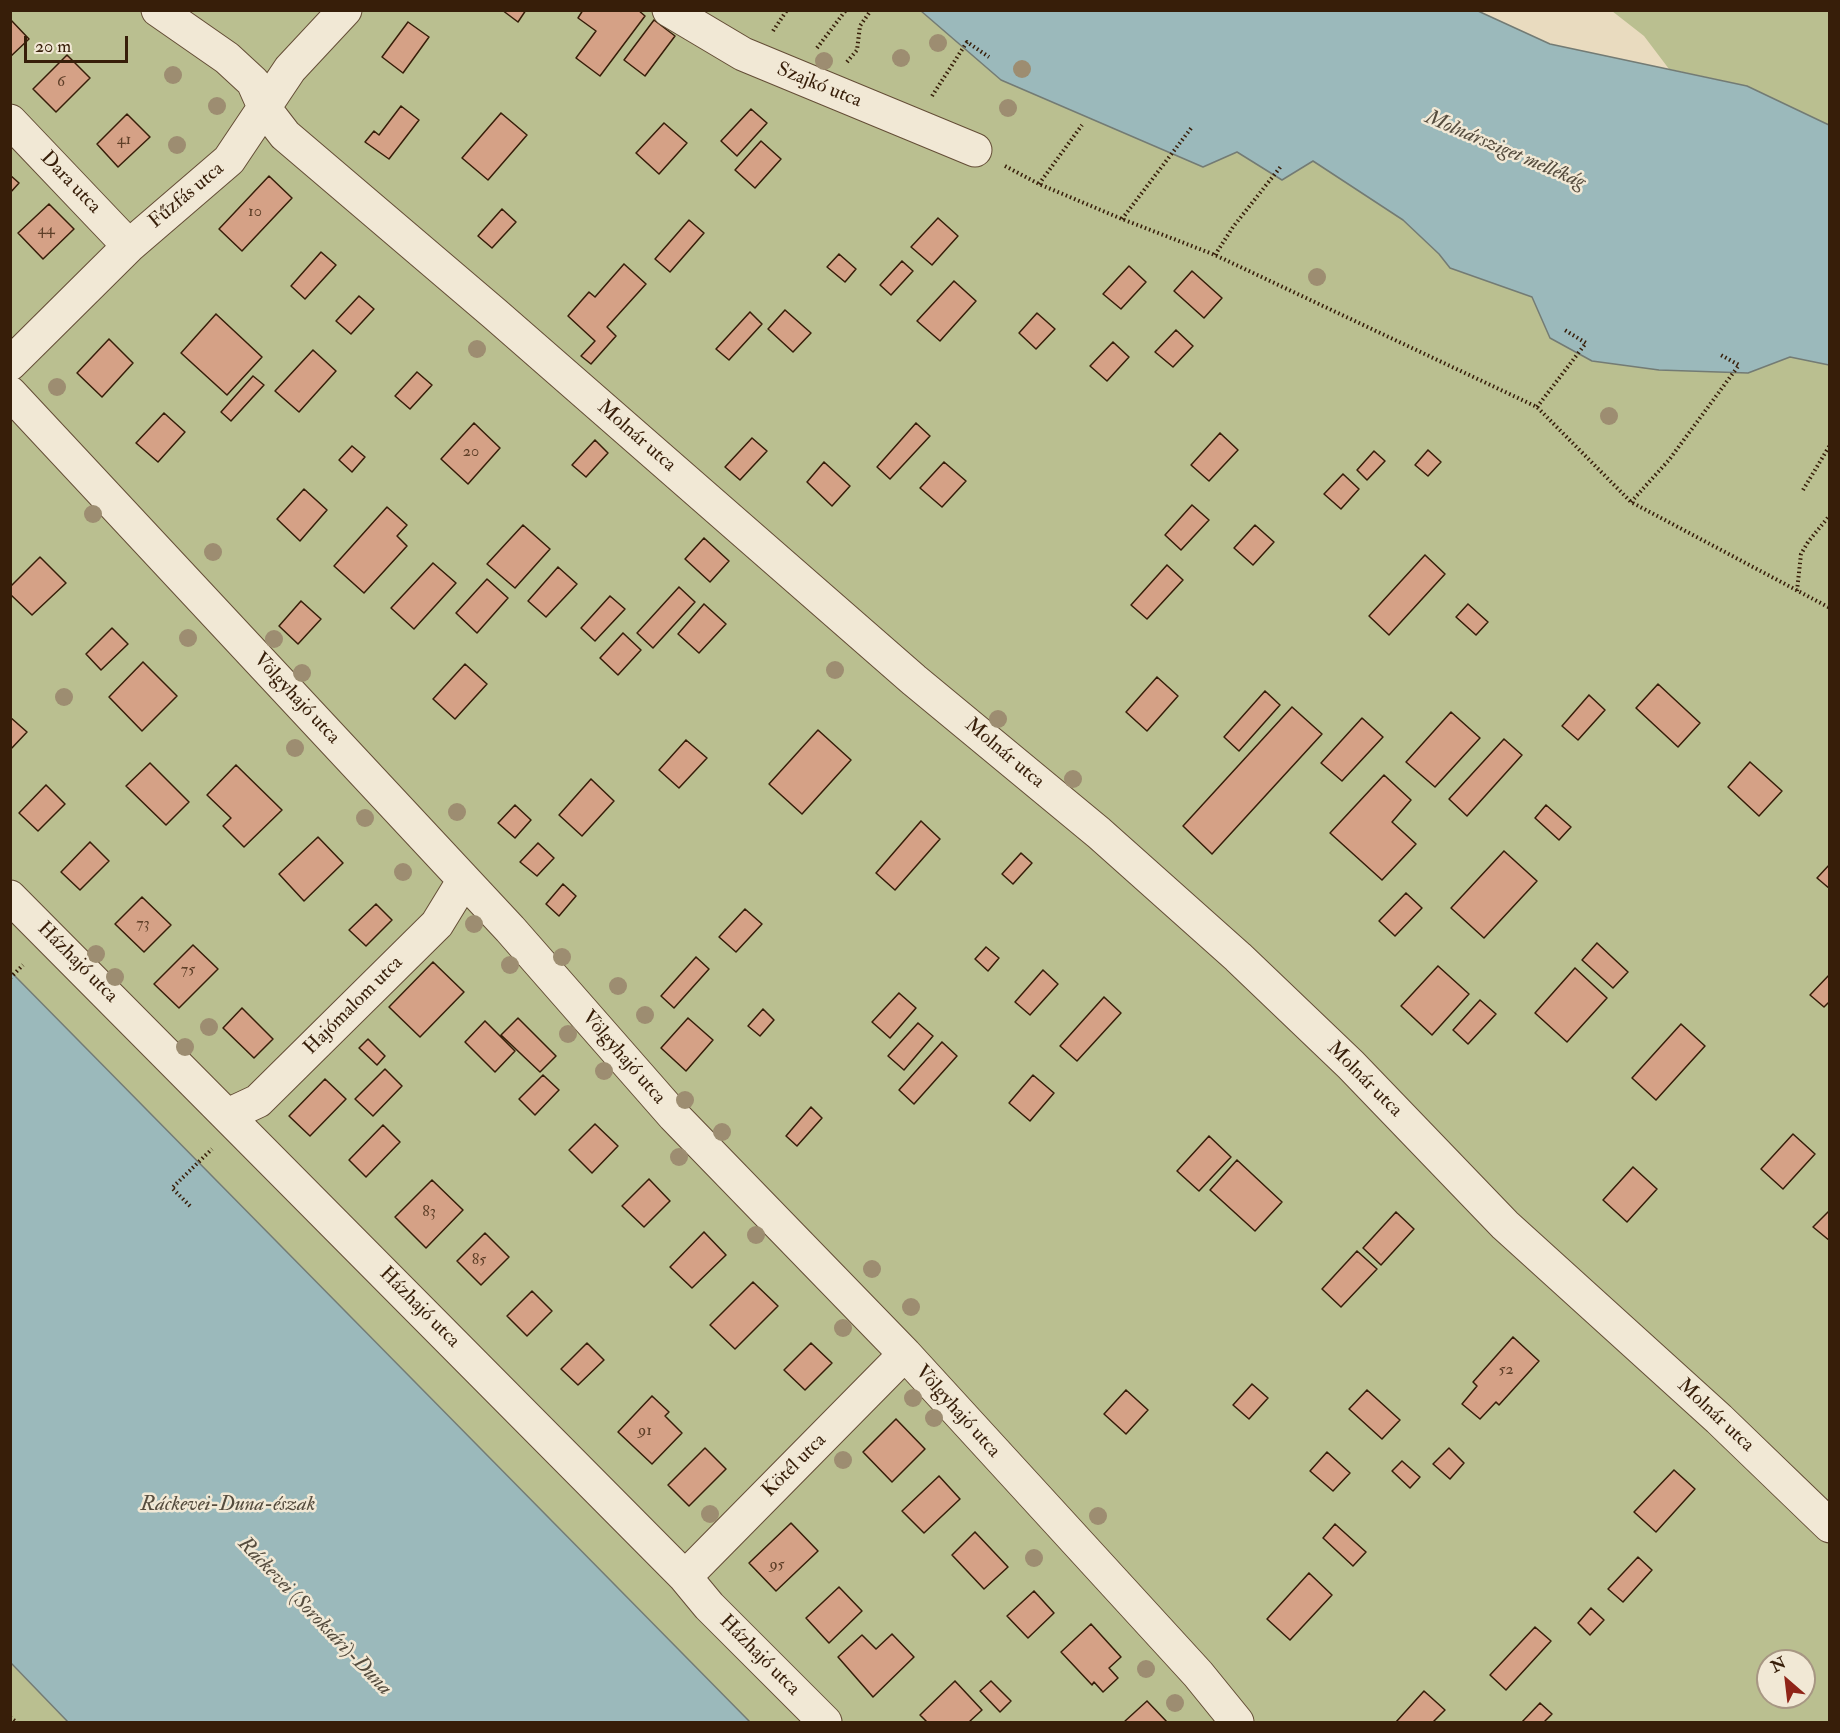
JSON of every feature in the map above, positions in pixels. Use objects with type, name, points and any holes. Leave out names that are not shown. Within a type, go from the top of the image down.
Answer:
[{"type":"street","name":"Molnár utca","points":[[158,10],[227,58],[253,82],[266,109],[285,135],[495,314],[914,680],[1099,833],[1238,957],[1351,1065],[1505,1225],[1719,1419],[1830,1526]]},
{"type":"street","name":"Fűzfás utca","points":[[10,364],[129,246],[230,160],[266,109],[290,69],[345,10]]},
{"type":"street","name":"Szajkó utca","points":[[669,10],[743,54],[975,150]]},
{"type":"street","name":"Dara utca","points":[[10,121],[129,246]]},
{"type":"street","name":"Völgyhajó utca","points":[[10,393],[510,929],[674,1116],[905,1354],[1198,1674],[1237,1722]]},
{"type":"street","name":"Hajómalom utca","points":[[228,1115],[258,1101],[438,924],[464,880]]},
{"type":"street","name":"Házhajó utca","points":[[10,897],[685,1577],[710,1606],[825,1722]]},
{"type":"street","name":"Kötél utca","points":[[685,1577],[905,1354]]},
{"type":"path","points":[[795,76],[846,10]]},
{"type":"path","points":[[826,88],[857,50],[860,26],[871,10]]},
{"type":"path","points":[[943,78],[967,42],[989,57]]},
{"type":"path","points":[[1040,184],[1082,124]]},
{"type":"path","points":[[1122,219],[1192,127]]},
{"type":"path","points":[[975,150],[1040,184],[1215,255],[1537,407],[1631,502],[1830,608]]},
{"type":"path","points":[[1215,255],[1282,165]]},
{"type":"path","points":[[1537,407],[1586,343],[1563,329]]},
{"type":"path","points":[[1631,502],[1669,460],[1738,365],[1719,354]]},
{"type":"path","points":[[1803,490],[1830,445]]},
{"type":"path","points":[[1797,591],[1801,554],[1830,515]]},
{"type":"path","points":[[10,978],[23,966]]},
{"type":"path","points":[[190,1206],[172,1188],[213,1148]]},
{"type":"path","points":[[10,1717],[16,1722]]},
{"type":"green space","points":[[10,11],[921,11],[1001,80],[1203,167],[1237,152],[1282,180],[1313,161],[1403,220],[1439,254],[1450,268],[1532,297],[1550,338],[1748,373],[1790,357],[1829,365],[1829,1722],[750,1722],[11,972]]},
{"type":"green space","points":[[1612,11],[1829,11],[1829,125],[1747,86],[1669,69],[1644,36]]},
{"type":"green space","points":[[10,1663],[46,1699],[68,1722],[11,1722]]},
{"type":"water","name":"Molnársziget mellékág","points":[[921,11],[1478,11],[1550,44],[1747,86],[1829,125],[1829,365],[1790,357],[1748,373],[1659,370],[1592,361],[1550,338],[1532,297],[1450,268],[1439,254],[1403,220],[1313,161],[1282,180],[1237,152],[1203,167],[1001,80]]},
{"type":"water","name":"Ráckevei-Duna-észak","points":[[11,972],[750,1722],[68,1722],[11,1663]]},
{"type":"building","points":[[502,10],[526,10],[518,22]]},
{"type":"building","points":[[583,10],[638,10],[645,16],[600,76],[576,58],[596,31],[578,18]]},
{"type":"building","points":[[10,19],[29,39],[10,57]]},
{"type":"building","points":[[654,20],[675,36],[645,76],[624,60]]},
{"type":"building","points":[[408,22],[429,37],[403,73],[382,57]]},
{"type":"building","points":[[67,55],[90,78],[56,112],[33,89]]},
{"type":"building","points":[[401,106],[419,120],[389,159],[365,142],[374,131],[379,135]]},
{"type":"building","points":[[751,109],[767,123],[737,156],[721,141]]},
{"type":"building","points":[[501,113],[527,135],[488,180],[462,158]]},
{"type":"building","points":[[127,114],[150,137],[118,167],[97,144]]},
{"type":"building","points":[[664,123],[687,143],[659,174],[636,153]]},
{"type":"building","points":[[761,141],[781,159],[755,188],[735,170]]},
{"type":"building","points":[[10,175],[19,183],[10,193]]},
{"type":"building","points":[[269,176],[292,198],[242,251],[219,229]]},
{"type":"building","points":[[49,204],[74,229],[43,259],[18,233]]},
{"type":"building","points":[[502,209],[516,222],[492,248],[478,236]]},
{"type":"building","points":[[938,218],[958,236],[932,265],[911,247]]},
{"type":"building","points":[[689,220],[704,233],[670,272],[655,259]]},
{"type":"building","points":[[321,252],[336,265],[305,299],[291,286]]},
{"type":"building","points":[[839,254],[856,269],[845,282],[827,267]]},
{"type":"building","points":[[902,261],[913,271],[891,295],[880,285]]},
{"type":"building","points":[[624,264],[646,284],[607,327],[616,336],[591,364],[581,356],[595,341],[568,316],[589,292],[595,297]]},
{"type":"building","points":[[1129,266],[1146,282],[1121,309],[1103,294]]},
{"type":"building","points":[[1192,271],[1222,298],[1204,318],[1174,291]]},
{"type":"building","points":[[954,281],[976,301],[940,341],[917,321]]},
{"type":"building","points":[[359,296],[374,309],[351,334],[336,321]]},
{"type":"building","points":[[785,310],[811,333],[793,352],[768,329]]},
{"type":"building","points":[[750,312],[762,324],[729,360],[716,349]]},
{"type":"building","points":[[1037,313],[1055,329],[1036,349],[1019,333]]},
{"type":"building","points":[[216,314],[262,357],[227,395],[181,353]]},
{"type":"building","points":[[1176,330],[1193,346],[1173,367],[1155,352]]},
{"type":"building","points":[[109,339],[133,363],[102,397],[77,373]]},
{"type":"building","points":[[1113,342],[1129,357],[1107,381],[1090,366]]},
{"type":"building","points":[[313,350],[336,371],[299,412],[275,391]]},
{"type":"building","points":[[417,372],[432,385],[410,409],[395,396]]},
{"type":"building","points":[[253,376],[264,385],[231,421],[221,412]]},
{"type":"building","points":[[164,413],[185,432],[158,462],[136,443]]},
{"type":"building","points":[[474,423],[500,448],[468,484],[441,459]]},
{"type":"building","points":[[916,423],[930,436],[890,479],[877,467]]},
{"type":"building","points":[[1220,433],[1238,450],[1209,481],[1191,465]]},
{"type":"building","points":[[752,438],[767,451],[740,480],[725,467]]},
{"type":"building","points":[[595,440],[608,453],[586,477],[572,465]]},
{"type":"building","points":[[352,446],[365,457],[352,472],[339,460]]},
{"type":"building","points":[[1428,450],[1441,462],[1428,476],[1415,465]]},
{"type":"building","points":[[1374,451],[1385,461],[1367,480],[1357,470]]},
{"type":"building","points":[[824,462],[850,486],[832,506],[807,482]]},
{"type":"building","points":[[944,462],[966,481],[942,507],[920,488]]},
{"type":"building","points":[[1343,474],[1359,489],[1341,509],[1324,494]]},
{"type":"building","points":[[304,489],[327,510],[300,541],[277,519]]},
{"type":"building","points":[[1192,505],[1209,520],[1181,550],[1165,535]]},
{"type":"building","points":[[387,507],[407,525],[397,536],[407,546],[364,593],[334,566]]},
{"type":"building","points":[[523,525],[550,549],[515,588],[487,564]]},
{"type":"building","points":[[1255,525],[1274,542],[1253,565],[1234,548]]},
{"type":"building","points":[[704,538],[729,561],[710,582],[685,559]]},
{"type":"building","points":[[1425,555],[1445,574],[1389,635],[1369,616]]},
{"type":"building","points":[[40,557],[66,583],[32,615],[10,594],[10,587]]},
{"type":"building","points":[[433,563],[456,583],[414,629],[391,608]]},
{"type":"building","points":[[1167,565],[1183,580],[1147,619],[1131,605]]},
{"type":"building","points":[[558,567],[577,584],[546,617],[528,601]]},
{"type":"building","points":[[487,579],[508,598],[477,633],[456,613]]},
{"type":"building","points":[[679,587],[695,602],[653,648],[637,633]]},
{"type":"building","points":[[610,596],[625,609],[595,641],[581,628]]},
{"type":"building","points":[[301,601],[321,619],[298,644],[279,626]]},
{"type":"building","points":[[704,604],[726,624],[699,653],[678,634]]},
{"type":"building","points":[[1468,604],[1488,622],[1476,635],[1456,617]]},
{"type":"building","points":[[112,628],[128,644],[101,670],[86,654]]},
{"type":"building","points":[[623,633],[641,650],[618,675],[600,658]]},
{"type":"building","points":[[143,662],[177,696],[142,731],[109,697]]},
{"type":"building","points":[[465,664],[487,684],[455,719],[433,699]]},
{"type":"building","points":[[1157,677],[1178,696],[1147,731],[1126,712]]},
{"type":"building","points":[[1658,684],[1700,723],[1678,747],[1636,708]]},
{"type":"building","points":[[1265,691],[1280,705],[1239,751],[1224,737]]},
{"type":"building","points":[[1589,695],[1605,710],[1578,740],[1562,726]]},
{"type":"building","points":[[1292,707],[1322,734],[1212,854],[1183,826]]},
{"type":"building","points":[[1451,712],[1480,738],[1435,787],[1406,762]]},
{"type":"building","points":[[10,717],[27,732],[10,750]]},
{"type":"building","points":[[1362,718],[1383,737],[1342,781],[1321,763]]},
{"type":"building","points":[[818,730],[851,760],[802,814],[769,784]]},
{"type":"building","points":[[1504,739],[1522,755],[1467,816],[1449,799]]},
{"type":"building","points":[[686,740],[707,758],[679,788],[659,770]]},
{"type":"building","points":[[1750,762],[1782,791],[1759,816],[1728,787]]},
{"type":"building","points":[[150,763],[189,802],[166,825],[126,786]]},
{"type":"building","points":[[236,765],[282,810],[244,847],[223,826],[231,818],[207,795]]},
{"type":"building","points":[[1384,775],[1411,800],[1392,822],[1416,844],[1382,880],[1330,833]]},
{"type":"building","points":[[591,779],[614,801],[582,836],[559,815]]},
{"type":"building","points":[[46,785],[65,804],[38,831],[19,813]]},
{"type":"building","points":[[515,805],[531,820],[515,838],[498,823]]},
{"type":"building","points":[[1546,805],[1571,827],[1559,840],[1535,818]]},
{"type":"building","points":[[921,821],[940,839],[895,890],[876,873]]},
{"type":"building","points":[[318,837],[343,863],[304,901],[279,874]]},
{"type":"building","points":[[90,842],[109,861],[80,890],[61,872]]},
{"type":"building","points":[[538,843],[554,858],[537,876],[520,862]]},
{"type":"building","points":[[1504,851],[1537,881],[1484,938],[1451,908]]},
{"type":"building","points":[[1021,853],[1032,863],[1013,884],[1002,874]]},
{"type":"building","points":[[1830,864],[1830,889],[1817,878]]},
{"type":"building","points":[[563,884],[576,896],[559,916],[546,904]]},
{"type":"building","points":[[1406,893],[1422,908],[1395,936],[1379,921]]},
{"type":"building","points":[[142,897],[171,925],[144,952],[115,924]]},
{"type":"building","points":[[376,904],[392,920],[366,946],[349,930]]},
{"type":"building","points":[[745,909],[762,924],[736,952],[719,937]]},
{"type":"building","points":[[1597,943],[1628,972],[1613,988],[1582,960]]},
{"type":"building","points":[[193,945],[218,969],[179,1008],[154,984]]},
{"type":"building","points":[[986,947],[999,958],[988,971],[975,959]]},
{"type":"building","points":[[696,957],[709,969],[674,1008],[661,996]]},
{"type":"building","points":[[433,962],[464,992],[420,1037],[389,1007]]},
{"type":"building","points":[[1438,966],[1469,994],[1432,1035],[1401,1006]]},
{"type":"building","points":[[1575,968],[1607,998],[1567,1042],[1535,1013]]},
{"type":"building","points":[[1043,970],[1058,984],[1030,1015],[1015,1002]]},
{"type":"building","points":[[1830,974],[1830,1001],[1824,1007],[1810,995]]},
{"type":"building","points":[[899,993],[916,1008],[890,1038],[872,1022]]},
{"type":"building","points":[[1104,997],[1121,1013],[1077,1061],[1060,1046]]},
{"type":"building","points":[[1480,1000],[1496,1014],[1468,1044],[1453,1030]]},
{"type":"building","points":[[242,1008],[273,1039],[254,1058],[223,1028]]},
{"type":"building","points":[[763,1009],[774,1020],[760,1036],[748,1026]]},
{"type":"building","points":[[518,1018],[556,1056],[540,1072],[501,1035]]},
{"type":"building","points":[[688,1018],[713,1040],[686,1071],[661,1048]]},
{"type":"building","points":[[485,1021],[515,1051],[495,1072],[465,1042]]},
{"type":"building","points":[[918,1023],[933,1036],[904,1070],[888,1056]]},
{"type":"building","points":[[1681,1024],[1705,1046],[1656,1100],[1632,1078]]},
{"type":"building","points":[[368,1039],[385,1056],[377,1065],[359,1048]]},
{"type":"building","points":[[942,1042],[957,1056],[914,1104],[899,1090]]},
{"type":"building","points":[[385,1069],[402,1086],[373,1116],[355,1099]]},
{"type":"building","points":[[543,1075],[559,1090],[535,1115],[519,1099]]},
{"type":"building","points":[[1033,1075],[1054,1093],[1030,1121],[1009,1103]]},
{"type":"building","points":[[325,1079],[346,1099],[310,1136],[289,1116]]},
{"type":"building","points":[[811,1107],[822,1118],[797,1146],[786,1136]]},
{"type":"building","points":[[595,1124],[618,1146],[592,1173],[569,1150]]},
{"type":"building","points":[[383,1125],[400,1142],[366,1177],[349,1160]]},
{"type":"building","points":[[1793,1134],[1815,1154],[1783,1189],[1761,1169]]},
{"type":"building","points":[[1209,1136],[1231,1157],[1199,1191],[1177,1171]]},
{"type":"building","points":[[1237,1160],[1282,1202],[1255,1231],[1210,1190]]},
{"type":"building","points":[[1633,1167],[1657,1189],[1627,1222],[1603,1200]]},
{"type":"building","points":[[649,1179],[670,1201],[644,1227],[622,1206]]},
{"type":"building","points":[[432,1180],[463,1210],[426,1248],[395,1217]]},
{"type":"building","points":[[1830,1210],[1830,1241],[1813,1227]]},
{"type":"building","points":[[1396,1212],[1414,1229],[1381,1265],[1363,1248]]},
{"type":"building","points":[[704,1232],[726,1255],[692,1288],[670,1267]]},
{"type":"building","points":[[485,1233],[509,1257],[481,1285],[457,1261]]},
{"type":"building","points":[[1357,1251],[1377,1269],[1341,1307],[1322,1289]]},
{"type":"building","points":[[753,1282],[778,1306],[735,1349],[710,1325]]},
{"type":"building","points":[[532,1291],[552,1311],[527,1336],[507,1316]]},
{"type":"building","points":[[1513,1337],[1539,1361],[1499,1405],[1496,1402],[1480,1419],[1462,1404],[1477,1386],[1473,1382]]},
{"type":"building","points":[[587,1343],[604,1360],[578,1385],[561,1369]]},
{"type":"building","points":[[811,1343],[832,1363],[805,1390],[784,1370]]},
{"type":"building","points":[[1252,1384],[1268,1398],[1249,1419],[1233,1405]]},
{"type":"building","points":[[1126,1390],[1148,1410],[1126,1434],[1104,1414]]},
{"type":"building","points":[[1367,1390],[1400,1420],[1382,1439],[1349,1409]]},
{"type":"building","points":[[652,1396],[669,1412],[665,1416],[682,1433],[652,1464],[618,1432]]},
{"type":"building","points":[[896,1419],[925,1449],[892,1482],[863,1452]]},
{"type":"building","points":[[705,1448],[726,1469],[689,1506],[668,1485]]},
{"type":"building","points":[[1449,1448],[1464,1463],[1450,1479],[1433,1464]]},
{"type":"building","points":[[1327,1452],[1350,1473],[1333,1491],[1310,1471]]},
{"type":"building","points":[[1402,1461],[1420,1477],[1410,1488],[1392,1471]]},
{"type":"building","points":[[1674,1470],[1695,1489],[1656,1532],[1634,1512]]},
{"type":"building","points":[[939,1476],[960,1499],[924,1533],[902,1511]]},
{"type":"building","points":[[791,1523],[818,1551],[776,1591],[749,1563]]},
{"type":"building","points":[[1335,1524],[1366,1552],[1353,1566],[1323,1538]]},
{"type":"building","points":[[975,1532],[1008,1567],[984,1589],[952,1555]]},
{"type":"building","points":[[1638,1557],[1652,1570],[1623,1602],[1608,1589]]},
{"type":"building","points":[[1309,1573],[1332,1595],[1290,1640],[1267,1619]]},
{"type":"building","points":[[839,1587],[862,1611],[829,1643],[806,1618]]},
{"type":"building","points":[[1034,1591],[1054,1613],[1028,1638],[1007,1616]]},
{"type":"building","points":[[1591,1608],[1604,1620],[1590,1635],[1578,1623]]},
{"type":"building","points":[[1091,1624],[1121,1657],[1109,1668],[1118,1678],[1103,1692],[1094,1682],[1092,1685],[1061,1652]]},
{"type":"building","points":[[1535,1627],[1551,1641],[1506,1690],[1490,1675]]},
{"type":"building","points":[[892,1634],[914,1657],[873,1697],[838,1657],[862,1635],[876,1649]]},
{"type":"building","points":[[955,1681],[982,1710],[969,1722],[927,1722],[920,1715]]},
{"type":"building","points":[[991,1681],[1011,1701],[1000,1712],[980,1691]]},
{"type":"building","points":[[1424,1691],[1445,1710],[1433,1722],[1396,1722]]},
{"type":"building","points":[[1147,1701],[1167,1722],[1124,1722]]},
{"type":"building","points":[[1540,1703],[1552,1714],[1544,1722],[1522,1722]]},
{"type":"water label","name":"Ráckevei (Soroksári)-Duna","points":[[314,1617]]}]
